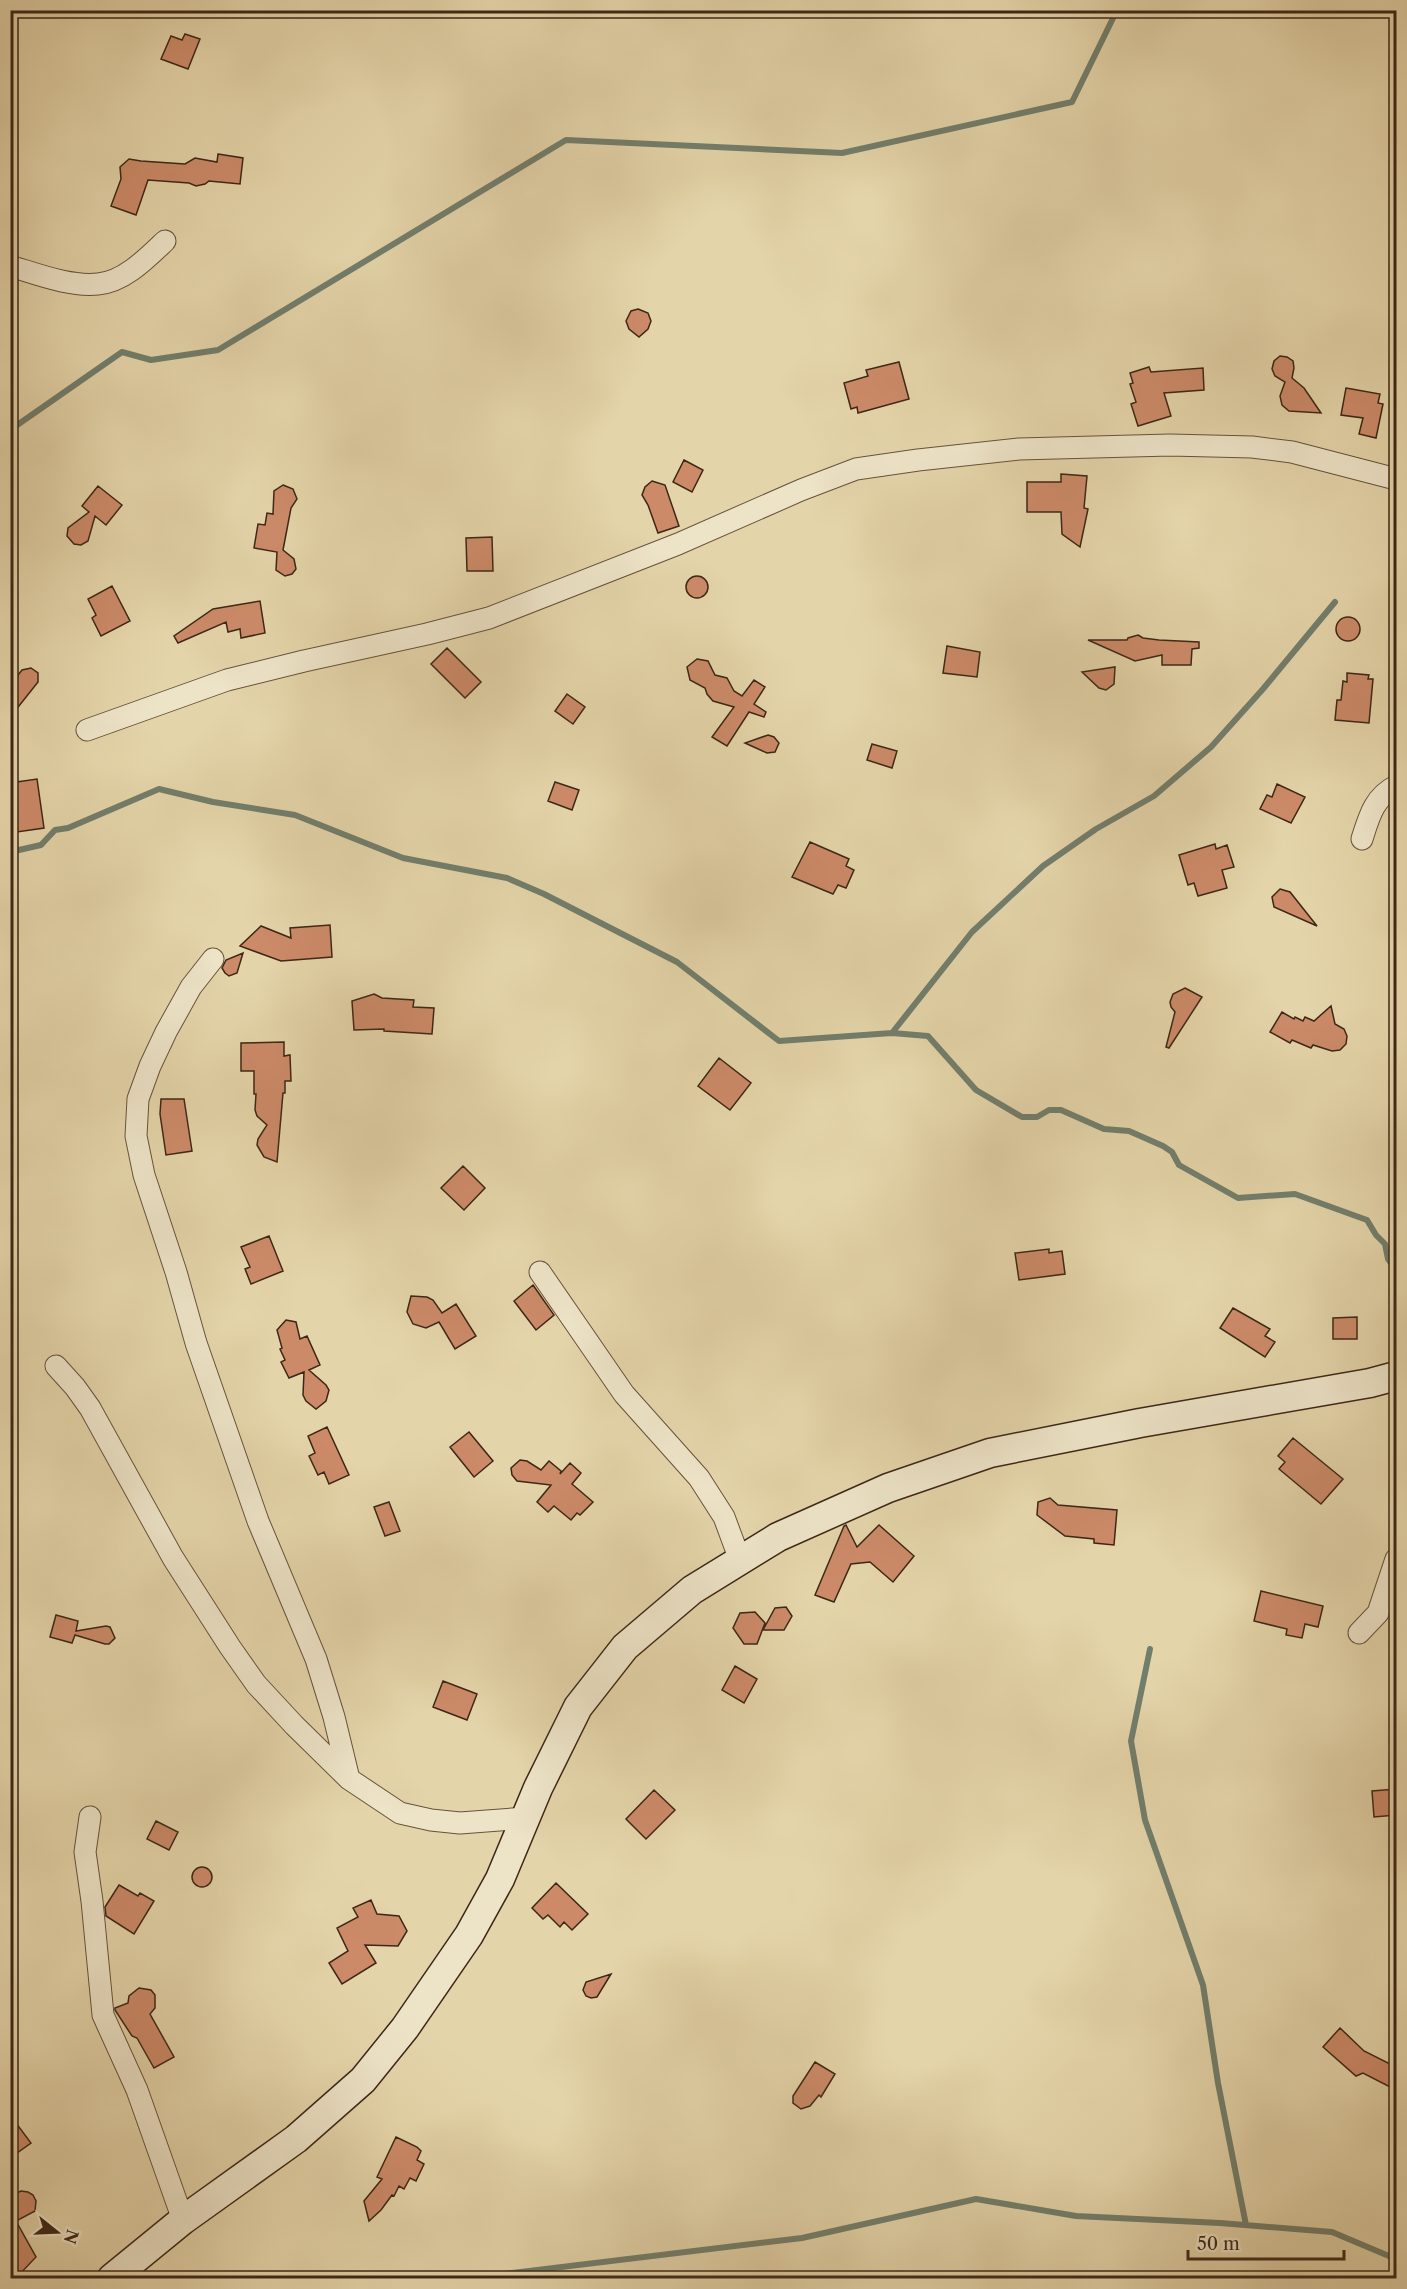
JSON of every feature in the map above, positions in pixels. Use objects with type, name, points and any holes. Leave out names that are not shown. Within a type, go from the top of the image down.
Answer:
[{"type":"street","points":[[10,266],[51,278],[99,284],[120,276],[145,261],[165,241]]},
{"type":"street","points":[[87,730],[227,680],[489,618],[678,544],[801,490],[856,469],[1019,449],[1182,445],[1252,447],[1292,452],[1396,479]]},
{"type":"street","points":[[1362,839],[1378,799],[1396,786]]},
{"type":"street","points":[[213,959],[191,987],[150,1066],[138,1099],[136,1136],[144,1174],[196,1343],[258,1521],[316,1659],[334,1717],[349,1779]]},
{"type":"street","points":[[540,1272],[624,1394],[699,1478],[724,1517],[740,1560]]},
{"type":"street","points":[[56,1366],[90,1408],[173,1557],[256,1684],[349,1779],[400,1813],[431,1820],[460,1823],[526,1818]]},
{"type":"street","points":[[112,2278],[183,2220],[296,2139],[363,2080],[405,2028],[469,1935],[500,1879],[578,1707],[625,1647],[692,1590],[778,1537],[888,1488],[990,1453],[1140,1422],[1370,1383],[1396,1376]]},
{"type":"street","points":[[1359,1633],[1378,1613],[1396,1559]]},
{"type":"street","points":[[90,1817],[85,1852],[103,2015],[137,2090],[183,2220]]},
{"type":"building","points":[[185,34],[200,39],[188,69],[161,59],[171,36],[182,40]]},
{"type":"building","points":[[218,154],[243,158],[240,184],[209,181],[196,186],[189,183],[148,180],[136,215],[111,206],[121,179],[120,167],[129,159],[185,164],[195,158],[217,162]]},
{"type":"building","points":[[638,309],[648,313],[651,321],[648,329],[639,337],[629,329],[626,321],[631,311]]},
{"type":"building","points":[[1280,356],[1293,361],[1292,378],[1304,388],[1321,413],[1289,411],[1282,405],[1280,396],[1285,382],[1275,376],[1272,369],[1274,361]]},
{"type":"building","points":[[899,362],[909,399],[858,413],[857,407],[851,409],[844,383],[868,376],[866,370]]},
{"type":"building","points":[[1149,367],[1151,372],[1203,368],[1204,390],[1164,393],[1171,416],[1138,426],[1131,404],[1136,402],[1130,384],[1133,383],[1130,373]]},
{"type":"building","points":[[1346,388],[1380,394],[1378,403],[1383,404],[1376,438],[1359,434],[1363,418],[1341,415]]},
{"type":"building","points":[[684,460],[703,470],[692,492],[673,482]]},
{"type":"building","points":[[1061,474],[1087,476],[1084,508],[1088,509],[1080,547],[1062,534],[1061,512],[1027,512],[1027,482],[1061,482]]},
{"type":"building","points":[[652,481],[665,485],[679,526],[658,533],[642,495],[645,487]]},
{"type":"building","points":[[283,485],[293,489],[297,499],[291,508],[283,550],[294,559],[296,569],[292,574],[285,576],[276,570],[277,552],[254,548],[258,524],[265,525],[267,513],[273,514],[274,491]]},
{"type":"building","points":[[98,486],[122,505],[106,525],[95,516],[88,541],[81,545],[74,544],[67,536],[68,528],[89,512],[82,506]]},
{"type":"building","points":[[492,537],[493,571],[467,571],[466,538]]},
{"type":"building","points":[[697,576],[705,579],[708,587],[705,595],[697,598],[689,595],[686,587],[689,579]]},
{"type":"building","points":[[112,586],[130,621],[101,636],[92,618],[96,615],[88,599]]},
{"type":"building","points":[[260,601],[265,633],[241,638],[240,629],[228,632],[226,622],[178,643],[174,636],[213,609]]},
{"type":"building","points":[[1348,617],[1353,618],[1359,624],[1359,634],[1353,640],[1348,641],[1343,640],[1337,634],[1336,629],[1337,624],[1343,618]]},
{"type":"building","points":[[1138,635],[1159,640],[1199,642],[1199,648],[1192,649],[1191,665],[1162,665],[1162,655],[1135,661],[1088,640],[1127,640]]},
{"type":"building","points":[[947,646],[980,652],[977,677],[943,673]]},
{"type":"building","points":[[447,648],[481,682],[465,698],[431,664]]},
{"type":"building","points":[[697,659],[708,661],[715,675],[727,678],[734,691],[742,696],[754,680],[765,687],[754,704],[766,712],[764,717],[749,712],[727,746],[712,737],[734,707],[713,701],[705,688],[690,680],[687,667]]},
{"type":"building","points":[[1115,667],[1114,684],[1106,690],[1099,688],[1082,672]]},
{"type":"building","points":[[31,668],[38,673],[38,682],[11,716],[18,675],[22,670]]},
{"type":"building","points":[[1347,673],[1369,675],[1368,679],[1373,679],[1369,723],[1335,720],[1337,700],[1341,700],[1343,681],[1347,682]]},
{"type":"building","points":[[567,694],[585,707],[573,724],[555,711]]},
{"type":"building","points":[[768,735],[774,737],[779,743],[775,752],[767,753],[745,743]]},
{"type":"building","points":[[872,744],[897,751],[892,768],[867,760]]},
{"type":"building","points":[[37,779],[44,828],[10,833],[10,783]]},
{"type":"building","points":[[555,782],[579,790],[572,810],[548,801]]},
{"type":"building","points":[[1277,784],[1305,797],[1291,823],[1260,809],[1267,795],[1272,797]]},
{"type":"building","points":[[810,842],[849,859],[846,866],[854,870],[846,888],[838,885],[833,894],[792,877]]},
{"type":"building","points":[[1215,844],[1216,849],[1227,845],[1234,867],[1222,870],[1227,888],[1198,896],[1194,883],[1188,885],[1179,855]]},
{"type":"building","points":[[1280,889],[1290,892],[1317,926],[1274,907],[1272,897]]},
{"type":"building","points":[[330,925],[332,957],[281,961],[240,946],[261,926],[291,938],[290,928]]},
{"type":"building","points":[[243,953],[237,973],[229,976],[222,968],[226,960]]},
{"type":"building","points":[[1185,988],[1202,997],[1169,1048],[1166,1047],[1175,1012],[1170,1002],[1173,994]]},
{"type":"building","points":[[374,994],[382,998],[414,1000],[413,1007],[434,1008],[432,1034],[384,1031],[384,1029],[354,1030],[352,1001]]},
{"type":"building","points":[[1331,1006],[1335,1024],[1344,1029],[1347,1036],[1346,1044],[1340,1050],[1332,1051],[1313,1045],[1311,1048],[1292,1040],[1290,1043],[1270,1032],[1282,1012],[1294,1019],[1295,1017],[1303,1021],[1305,1017],[1314,1021]]},
{"type":"building","points":[[284,1042],[284,1056],[290,1055],[291,1081],[285,1081],[277,1162],[264,1157],[257,1145],[267,1125],[257,1116],[255,1110],[254,1071],[241,1071],[241,1043]]},
{"type":"building","points":[[719,1058],[751,1083],[730,1110],[698,1086]]},
{"type":"building","points":[[161,1099],[184,1099],[192,1151],[166,1155],[160,1114]]},
{"type":"building","points":[[463,1166],[485,1188],[464,1210],[441,1188]]},
{"type":"building","points":[[269,1236],[283,1271],[251,1284],[245,1269],[250,1267],[241,1247]]},
{"type":"building","points":[[1049,1249],[1049,1253],[1062,1251],[1065,1274],[1019,1280],[1015,1253]]},
{"type":"building","points":[[533,1285],[554,1315],[536,1330],[514,1301]]},
{"type":"building","points":[[411,1296],[427,1297],[433,1300],[442,1313],[456,1304],[476,1336],[455,1349],[439,1322],[426,1328],[413,1324],[407,1312]]},
{"type":"building","points":[[1233,1308],[1270,1329],[1265,1336],[1275,1342],[1265,1357],[1220,1328]]},
{"type":"building","points":[[1357,1317],[1357,1339],[1333,1339],[1333,1318]]},
{"type":"building","points":[[286,1320],[296,1322],[300,1339],[307,1336],[320,1365],[309,1370],[329,1390],[326,1401],[316,1409],[306,1401],[303,1395],[304,1372],[289,1378],[281,1362],[285,1360],[280,1349],[282,1348],[277,1330]]},
{"type":"building","points":[[327,1427],[349,1475],[329,1484],[324,1472],[318,1475],[309,1456],[315,1453],[308,1436]]},
{"type":"building","points":[[469,1432],[493,1461],[474,1477],[450,1447]]},
{"type":"building","points":[[1293,1438],[1343,1479],[1321,1504],[1279,1469],[1285,1462],[1278,1456]]},
{"type":"building","points":[[520,1460],[527,1461],[541,1470],[549,1461],[561,1471],[560,1474],[570,1463],[581,1473],[572,1484],[593,1502],[580,1515],[577,1513],[571,1520],[554,1506],[548,1512],[537,1502],[551,1485],[517,1481],[512,1475],[511,1468]]},
{"type":"building","points":[[1050,1498],[1058,1505],[1117,1510],[1114,1545],[1094,1543],[1094,1539],[1065,1536],[1037,1515],[1038,1502]]},
{"type":"building","points":[[389,1502],[400,1531],[385,1536],[374,1507]]},
{"type":"building","points":[[846,1525],[857,1547],[879,1525],[914,1556],[893,1582],[870,1562],[851,1564],[834,1602],[815,1595]]},
{"type":"building","points":[[1261,1591],[1323,1606],[1318,1627],[1305,1624],[1302,1638],[1286,1635],[1287,1629],[1254,1621]]},
{"type":"building","points":[[786,1607],[792,1616],[784,1630],[763,1630],[775,1608]]},
{"type":"building","points":[[755,1612],[765,1623],[757,1644],[744,1644],[733,1628],[740,1613]]},
{"type":"building","points":[[56,1615],[78,1621],[76,1631],[110,1627],[115,1638],[109,1644],[105,1644],[75,1635],[72,1643],[50,1637]]},
{"type":"building","points":[[735,1666],[757,1679],[744,1703],[722,1690]]},
{"type":"building","points":[[443,1681],[477,1694],[467,1720],[433,1707]]},
{"type":"building","points":[[1396,1789],[1396,1815],[1374,1817],[1372,1791]]},
{"type":"building","points":[[654,1790],[675,1810],[646,1839],[626,1819]]},
{"type":"building","points":[[156,1821],[178,1832],[169,1850],[147,1839]]},
{"type":"building","points":[[202,1867],[209,1870],[212,1877],[209,1884],[202,1887],[195,1884],[192,1877],[195,1870]]},
{"type":"building","points":[[556,1883],[588,1914],[572,1930],[564,1922],[560,1927],[548,1915],[543,1919],[532,1908]]},
{"type":"building","points":[[119,1885],[138,1896],[140,1893],[154,1901],[134,1934],[106,1916],[105,1907]]},
{"type":"building","points":[[371,1900],[377,1914],[399,1916],[407,1931],[398,1946],[365,1945],[376,1963],[342,1984],[329,1963],[348,1951],[337,1928],[358,1917],[353,1908]]},
{"type":"building","points":[[611,1974],[597,1997],[586,1996],[583,1990],[586,1982]]},
{"type":"building","points":[[139,1988],[151,1990],[155,1995],[155,2008],[150,2014],[174,2057],[154,2068],[137,2038],[132,2036],[115,2010],[128,2003],[129,1996]]},
{"type":"building","points":[[1340,2028],[1364,2051],[1396,2067],[1396,2090],[1363,2073],[1356,2076],[1323,2047]]},
{"type":"building","points":[[815,2062],[835,2074],[821,2097],[819,2095],[810,2106],[801,2109],[793,2103],[793,2096]]},
{"type":"building","points":[[10,2115],[31,2143],[10,2158]]},
{"type":"building","points":[[396,2137],[417,2147],[421,2151],[417,2160],[424,2164],[416,2181],[410,2178],[404,2189],[399,2186],[394,2196],[392,2195],[369,2221],[364,2201],[382,2179],[377,2177]]},
{"type":"building","points":[[21,2191],[33,2195],[36,2201],[35,2211],[16,2221],[36,2257],[16,2278],[10,2278],[10,2196]]},
{"type":"waterway","points":[[10,430],[122,352],[151,360],[218,350],[566,140],[842,153],[1072,102],[1117,10]]},
{"type":"waterway","points":[[892,1033],[972,932],[1043,866],[1096,829],[1154,796],[1211,747],[1263,689],[1335,602]]},
{"type":"waterway","points":[[10,852],[41,845],[55,830],[68,828],[159,789],[213,802],[295,815],[403,858],[507,878],[544,894],[677,962],[779,1041],[892,1033],[928,1036],[976,1090],[1022,1117],[1037,1117],[1049,1110],[1061,1110],[1104,1129],[1129,1131],[1163,1146],[1172,1152],[1179,1165],[1238,1198],[1295,1194],[1367,1220],[1385,1244],[1388,1259],[1396,1270]]},
{"type":"waterway","points":[[1150,1649],[1131,1741],[1145,1820],[1203,1985],[1218,2083],[1246,2225]]},
{"type":"waterway","points":[[470,2278],[802,2238],[976,2199],[1076,2216],[1220,2223],[1332,2232],[1396,2259]]}]
